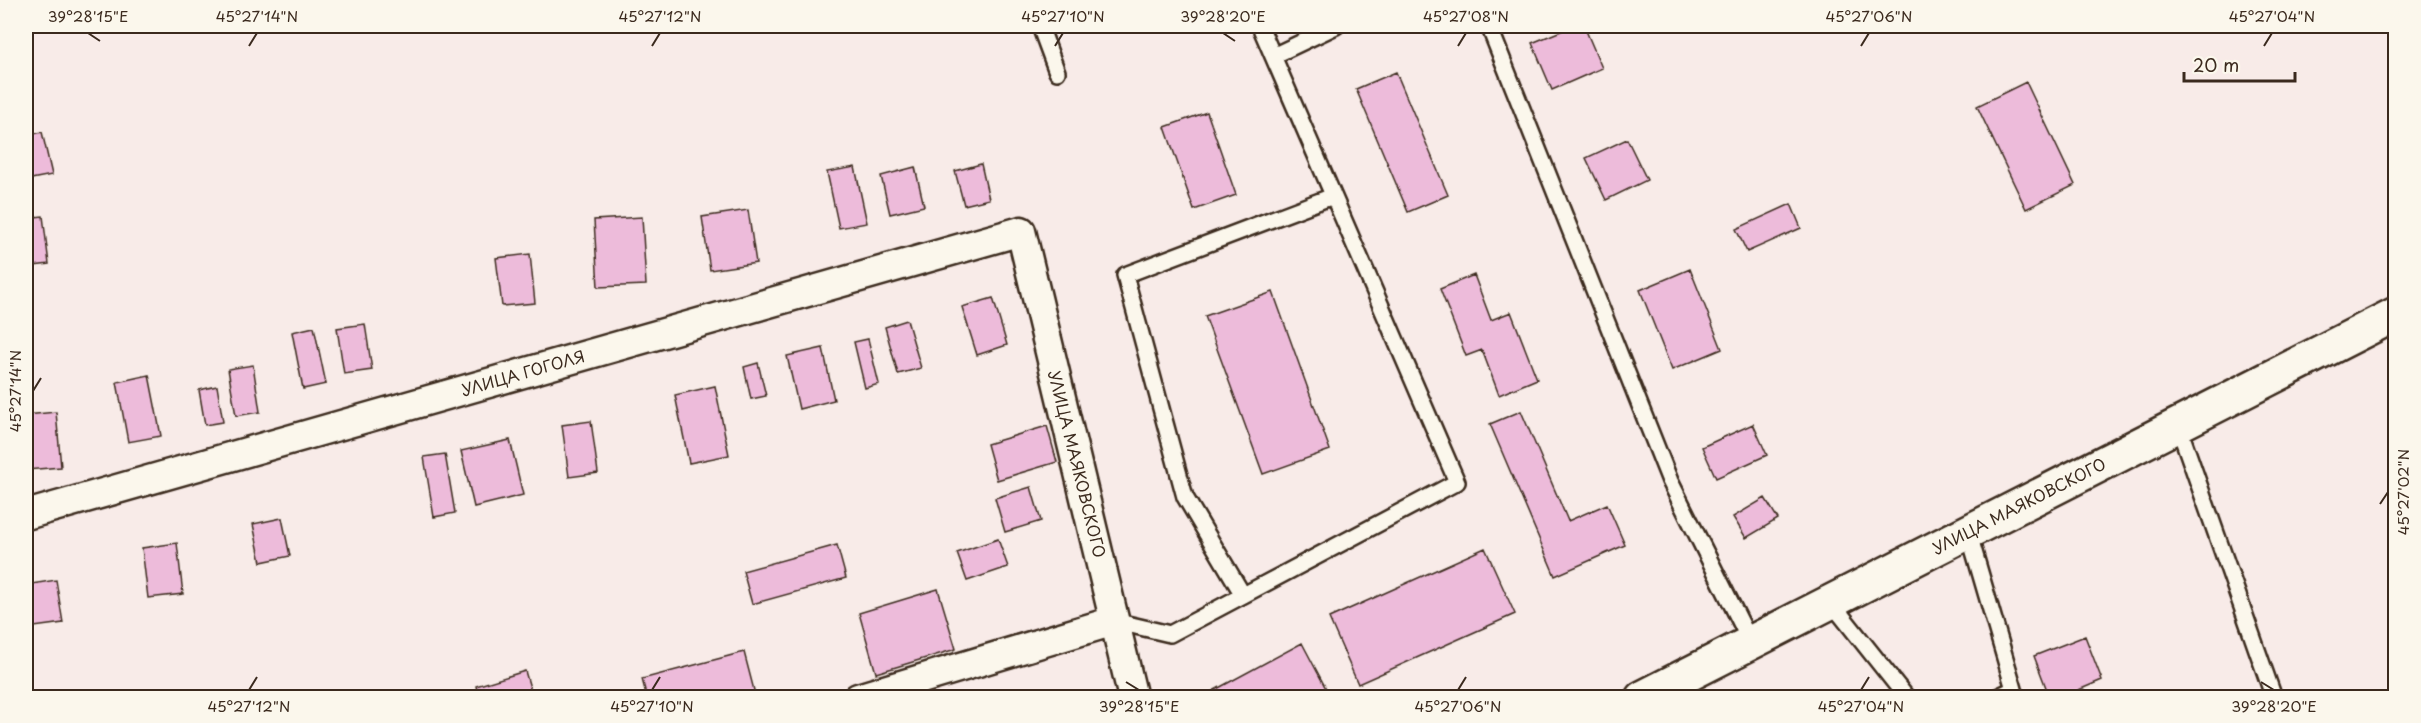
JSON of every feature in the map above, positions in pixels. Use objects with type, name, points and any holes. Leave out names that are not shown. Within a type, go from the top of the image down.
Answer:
[{"type":"main road","name":"УЛИЦА МАЯКОВСКОГО","points":[[1642,698],[2396,314]]},
{"type":"street","name":"УЛИЦА ГОГОЛЯ","points":[[26,515],[1021,231]]},
{"type":"street","name":"УЛИЦА МАЯКОВСКОГО","points":[[1021,231],[1133,698]]},
{"type":"street","points":[[858,698],[1114,621]]},
{"type":"lane","points":[[1040,26],[1057,72]]},
{"type":"lane","points":[[1114,621],[1170,634],[1457,482],[1260,26]]},
{"type":"lane","points":[[1273,56],[1336,26]]},
{"type":"lane","points":[[1489,26],[1670,481],[1750,641]]},
{"type":"lane","points":[[1243,596],[1185,496],[1125,275],[1334,196]]},
{"type":"lane","points":[[2178,425],[2274,698]]},
{"type":"lane","points":[[1968,531],[2014,689],[1995,698]]},
{"type":"lane","points":[[1830,601],[1907,698]]},
{"type":"building","points":[[1573,26],[1584,26],[1602,68],[1552,90],[1532,43]]},
{"type":"building","points":[[1396,72],[1448,195],[1408,212],[1356,89]]},
{"type":"building","points":[[2026,82],[2075,185],[2026,209],[1977,106]]},
{"type":"building","points":[[1207,112],[1236,195],[1194,210],[1165,127]]},
{"type":"building","points":[[42,132],[52,175],[26,180],[26,136]]},
{"type":"building","points":[[1627,139],[1647,180],[1606,200],[1586,158]]},
{"type":"building","points":[[981,164],[989,199],[964,205],[955,171]]},
{"type":"building","points":[[855,167],[867,223],[839,228],[827,172]]},
{"type":"building","points":[[915,167],[924,206],[890,214],[881,176]]},
{"type":"building","points":[[1791,204],[1801,228],[1747,252],[1736,229]]},
{"type":"building","points":[[748,210],[756,263],[710,270],[702,217]]},
{"type":"building","points":[[43,216],[49,264],[26,267],[26,218]]},
{"type":"building","points":[[642,217],[646,285],[598,287],[594,220]]},
{"type":"building","points":[[530,254],[535,303],[502,306],[496,258]]},
{"type":"building","points":[[1690,269],[1722,349],[1672,370],[1640,290]]},
{"type":"building","points":[[1474,275],[1491,320],[1511,312],[1537,379],[1499,395],[1482,350],[1466,356],[1440,289]]},
{"type":"building","points":[[1273,292],[1330,450],[1263,474],[1205,316]]},
{"type":"building","points":[[993,298],[1007,345],[977,355],[962,307]]},
{"type":"building","points":[[907,320],[921,368],[898,374],[885,327]]},
{"type":"building","points":[[365,324],[372,370],[344,374],[337,328]]},
{"type":"building","points":[[314,327],[326,384],[303,389],[292,332]]},
{"type":"building","points":[[868,339],[879,384],[865,388],[854,342]]},
{"type":"building","points":[[823,348],[834,400],[799,409],[787,356]]},
{"type":"building","points":[[758,363],[766,396],[751,399],[744,367]]},
{"type":"building","points":[[253,365],[260,412],[236,416],[228,369]]},
{"type":"building","points":[[149,375],[161,436],[128,442],[117,382]]},
{"type":"building","points":[[217,386],[223,422],[205,425],[199,390]]},
{"type":"building","points":[[715,386],[729,455],[689,463],[675,395]]},
{"type":"building","points":[[1521,411],[1568,521],[1607,504],[1625,545],[1555,576],[1490,424]]},
{"type":"building","points":[[56,412],[61,467],[26,470],[26,415]]},
{"type":"building","points":[[591,421],[598,473],[569,477],[562,425]]},
{"type":"building","points":[[1753,424],[1767,455],[1716,478],[1702,447]]},
{"type":"building","points":[[1047,426],[1057,462],[997,480],[987,444]]},
{"type":"building","points":[[510,440],[523,495],[474,507],[461,451]]},
{"type":"building","points":[[445,454],[455,513],[434,517],[424,457]]},
{"type":"building","points":[[1031,487],[1041,521],[1005,532],[995,498]]},
{"type":"building","points":[[1765,498],[1778,519],[1746,538],[1733,517]]},
{"type":"building","points":[[282,518],[290,556],[261,562],[253,524]]},
{"type":"building","points":[[998,539],[1008,567],[967,581],[957,553]]},
{"type":"building","points":[[177,543],[183,594],[148,598],[142,548]]},
{"type":"building","points":[[837,545],[846,578],[752,604],[743,571]]},
{"type":"building","points":[[1485,548],[1515,614],[1358,684],[1329,618]]},
{"type":"building","points":[[56,580],[63,623],[27,628],[26,585]]},
{"type":"building","points":[[938,589],[956,649],[876,673],[859,613]]},
{"type":"building","points":[[2085,636],[2102,680],[2060,698],[2050,698],[2034,656]]},
{"type":"building","points":[[1302,643],[1331,698],[1200,698]]},
{"type":"building","points":[[744,652],[756,698],[647,698],[642,679]]},
{"type":"building","points":[[525,671],[533,698],[479,698],[476,686]]}]
